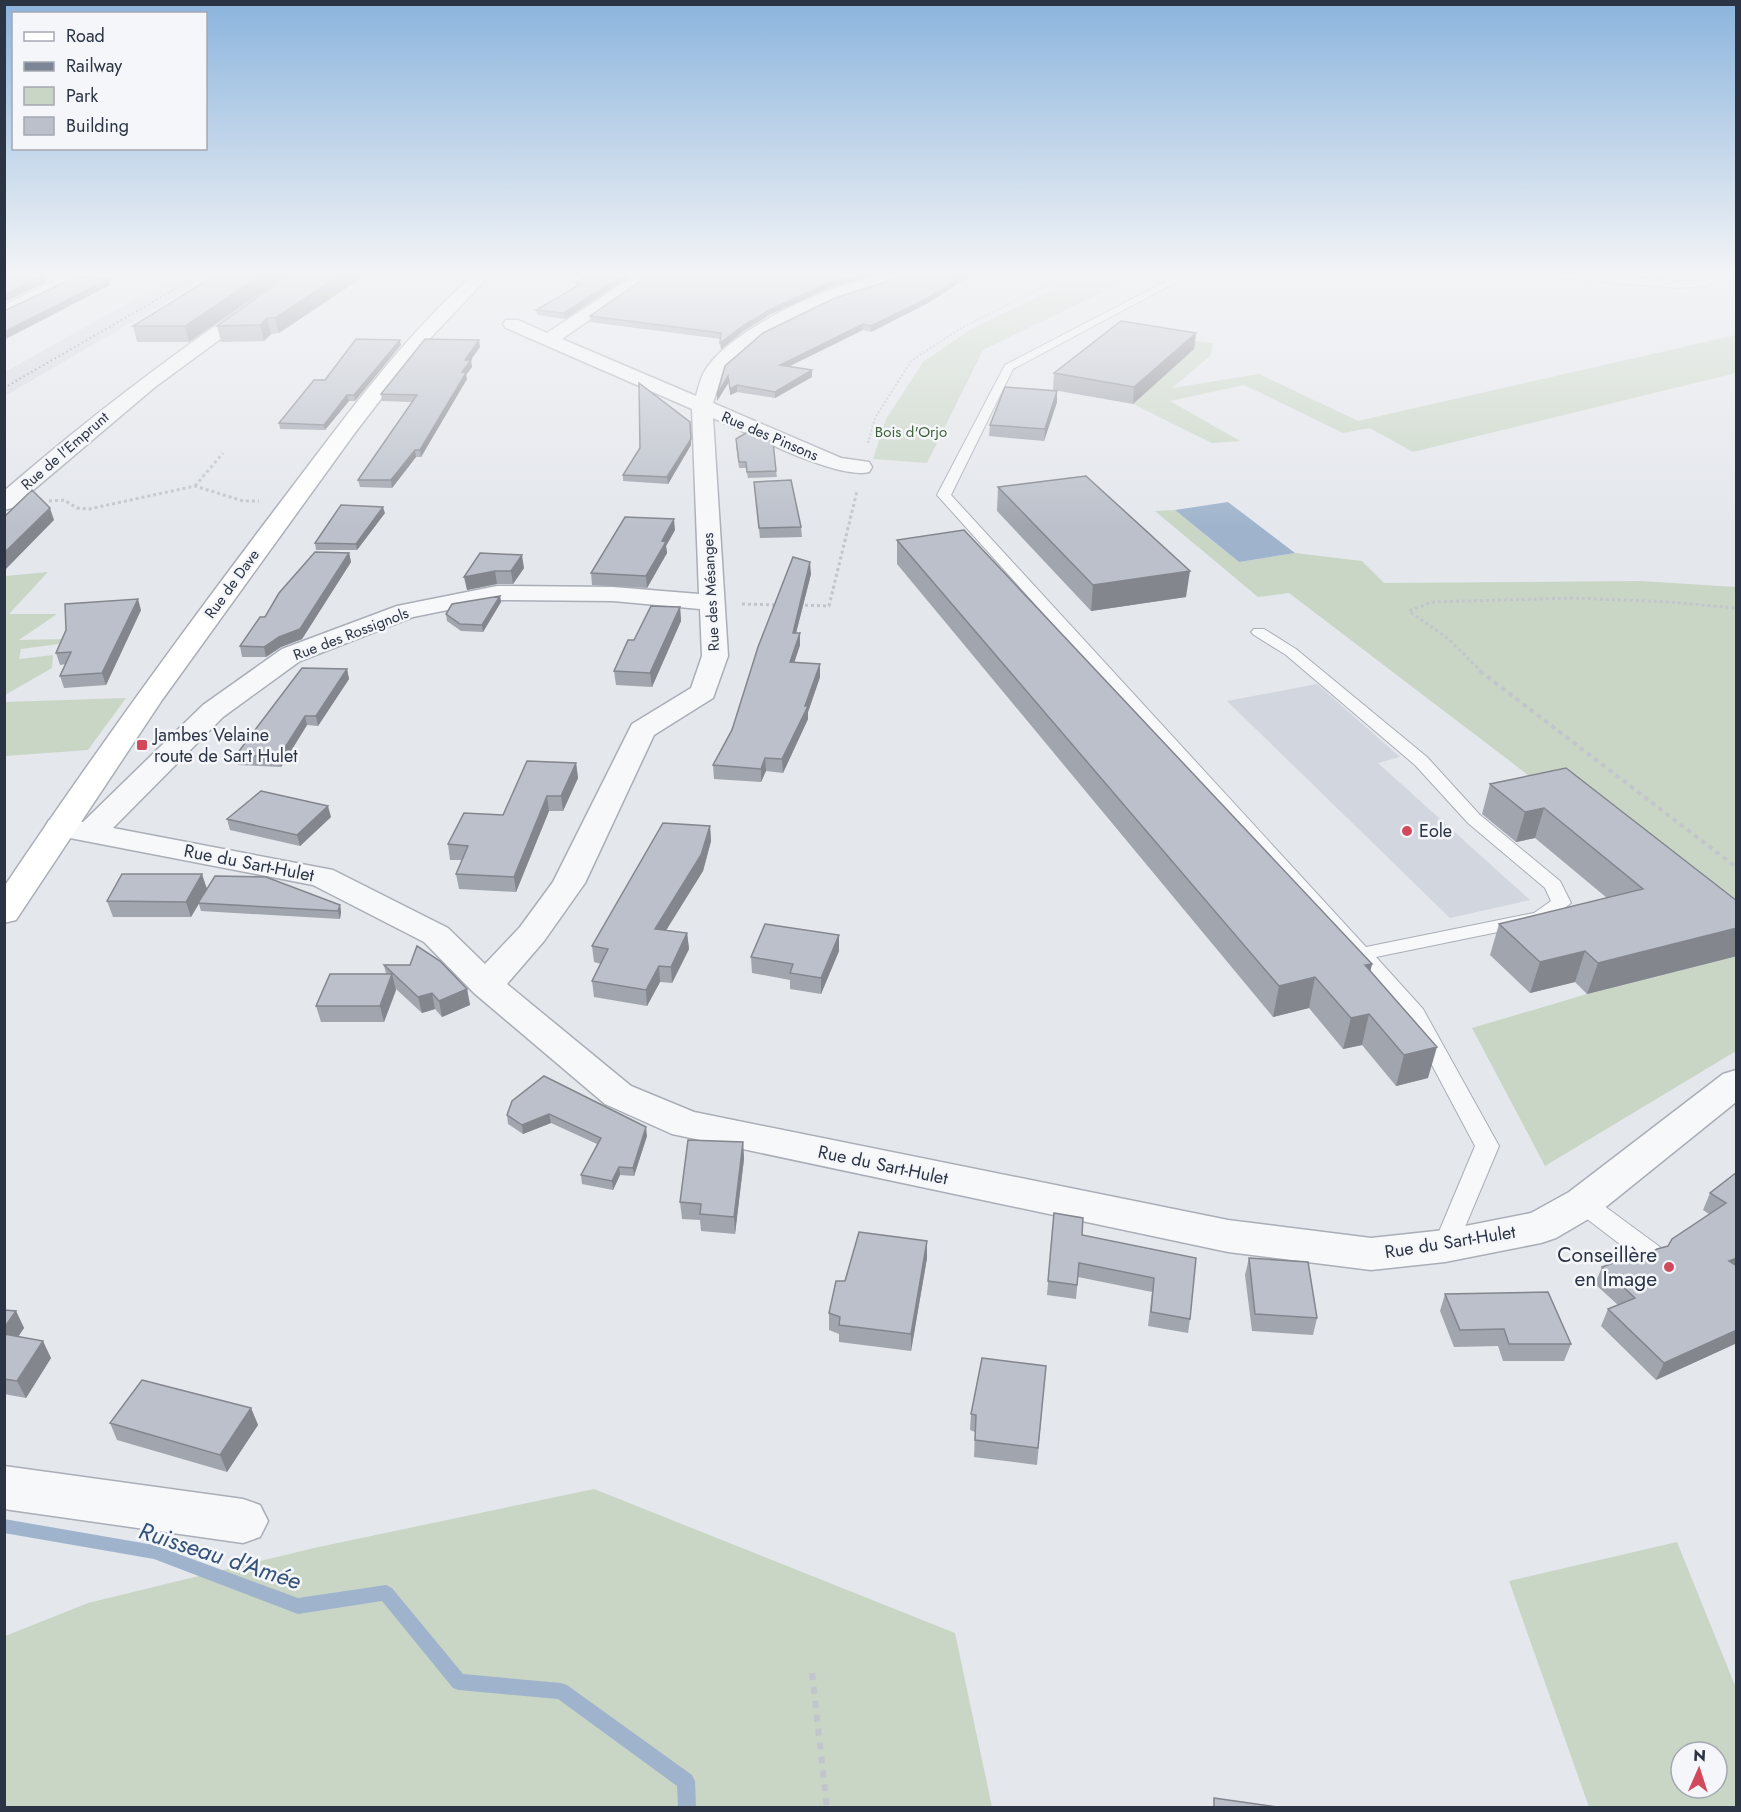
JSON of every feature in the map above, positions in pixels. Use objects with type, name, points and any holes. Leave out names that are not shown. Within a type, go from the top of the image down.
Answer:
[{"type":"main road","name":"Rue de Dave","points":[[4,913],[75,829],[152,693],[293,502],[403,359]]},
{"type":"street","name":"Rue de l'Emprunt","points":[[4,503],[82,434],[179,359]]},
{"type":"street","name":"Rue des Pinsons","points":[[591,359],[837,464],[861,467]]},
{"type":"street","name":"Rue des Mésanges","points":[[486,985],[532,934],[569,884],[642,730],[703,692],[715,656],[702,407],[715,370],[728,359]]},
{"type":"street","name":"Rue des Rossignols","points":[[75,829],[213,711],[291,655],[406,611],[497,593],[613,594],[711,603]]},
{"type":"street","name":"Rue du Sart-Hulet","points":[[75,829],[322,877],[436,935],[486,985],[618,1095],[686,1124],[1228,1236],[1371,1254],[1445,1246],[1541,1227],[1583,1203],[1737,1083]]},
{"type":"street","points":[[4,1487],[243,1521]]},
{"type":"lane","points":[[1025,359],[1009,367],[944,495],[1416,1014],[1487,1146],[1445,1246]]},
{"type":"lane","points":[[1259,632],[1291,652],[1421,761],[1474,819],[1553,885],[1562,903],[1540,918],[1362,954]]},
{"type":"lane","points":[[1583,1203],[1651,1254]]},
{"type":"path","points":[[794,605],[830,606],[861,467],[875,418],[915,359]]},
{"type":"path","points":[[195,486],[223,453]]},
{"type":"path","points":[[42,501],[64,500],[77,508],[89,509],[195,486],[243,501],[293,502]]},
{"type":"path","points":[[1737,608],[1670,602],[1574,598],[1432,602],[1409,611],[1447,638],[1477,668],[1737,867]]},
{"type":"path","points":[[711,603],[782,605]]},
{"type":"path","points":[[812,1673],[827,1808]]},
{"type":"shaded area","points":[[29,359],[69,359],[5,396],[5,372]]},
{"type":"shaded area","name":"Eole","points":[[1317,684],[1400,757],[1378,763],[1530,900],[1450,918],[1227,701]]},
{"type":"green space","name":"Bois d'Orjo","points":[[928,359],[979,359],[927,463],[873,459],[886,419],[923,362]]},
{"type":"green space","points":[[1136,359],[1207,359],[1172,388],[1259,374],[1358,421],[1632,359],[1736,359],[1736,373],[1413,452],[1370,428],[1343,433],[1244,385],[1170,401],[1240,441],[1212,443],[1133,404]]},
{"type":"green space","points":[[1175,510],[1239,562],[1295,553],[1362,561],[1384,583],[1641,581],[1736,587],[1736,941],[1557,797],[1289,593],[1258,597],[1155,511]]},
{"type":"green space","points":[[48,572],[9,614],[57,614],[19,640],[68,639],[59,644],[21,649],[19,659],[53,655],[52,668],[5,695],[5,576]]},
{"type":"green space","points":[[126,698],[88,750],[5,756],[5,702]]},
{"type":"green space","points":[[1736,955],[1736,1051],[1545,1166],[1472,1028],[1587,994]]},
{"type":"green space","points":[[594,1489],[955,1633],[992,1807],[5,1807],[5,1636],[88,1603],[314,1548]]},
{"type":"green space","points":[[1677,1542],[1736,1688],[1736,1807],[1589,1807],[1509,1581]]},
{"type":"water","points":[[1228,502],[1295,553],[1239,562],[1175,510]]},
{"type":"building","points":[[341,359],[384,359],[354,395],[347,395],[324,425],[279,423],[314,380],[325,380]]},
{"type":"building","points":[[409,359],[471,360],[462,372],[466,373],[420,450],[415,450],[391,480],[358,480],[417,395],[381,394]]},
{"type":"building","points":[[734,359],[793,359],[780,365],[812,370],[775,392],[737,385],[730,389],[728,376],[717,395],[725,366]]},
{"type":"building","points":[[1073,359],[1167,359],[1134,387],[1054,373]]},
{"type":"building","points":[[639,383],[690,422],[691,439],[667,477],[623,475],[640,448]]},
{"type":"building","points":[[1005,387],[1057,391],[1045,429],[990,425]]},
{"type":"building","points":[[749,431],[773,442],[776,471],[747,472],[746,462],[739,462],[736,439]]},
{"type":"building","points":[[1086,476],[1190,571],[1093,585],[998,487]]},
{"type":"building","points":[[791,480],[801,527],[759,528],[754,482]]},
{"type":"building","points":[[32,490],[50,508],[4,553],[4,517]]},
{"type":"building","points":[[341,505],[383,507],[356,544],[315,543]]},
{"type":"building","points":[[625,517],[674,519],[662,541],[666,542],[646,576],[591,573]]},
{"type":"building","points":[[964,530],[1372,964],[1365,965],[1437,1047],[1404,1055],[1369,1014],[1351,1018],[1315,977],[1279,986],[897,540]]},
{"type":"building","points":[[315,552],[349,553],[300,629],[279,637],[264,647],[240,646],[260,617],[265,617],[279,593]]},
{"type":"building","points":[[480,553],[522,555],[511,571],[495,571],[464,577]]},
{"type":"building","points":[[793,557],[810,562],[793,633],[800,633],[790,662],[820,664],[805,706],[808,706],[782,759],[765,758],[761,769],[713,765],[732,730],[758,647]]},
{"type":"building","points":[[500,596],[482,625],[460,624],[446,614],[452,604]]},
{"type":"building","points":[[138,599],[102,673],[60,676],[71,652],[56,653],[66,630],[65,604]]},
{"type":"building","points":[[651,606],[680,607],[650,673],[614,671],[628,640],[634,640]]},
{"type":"building","points":[[302,668],[347,669],[316,716],[305,716],[279,757],[236,755]]},
{"type":"building","points":[[527,761],[576,763],[561,796],[547,796],[514,877],[456,874],[468,846],[448,844],[464,813],[503,815]]},
{"type":"building","points":[[1566,768],[1737,901],[1737,928],[1598,963],[1585,951],[1540,962],[1499,924],[1643,889],[1544,808],[1525,812],[1490,784]]},
{"type":"building","points":[[261,791],[328,806],[297,835],[227,819]]},
{"type":"building","points":[[663,823],[710,826],[701,855],[655,929],[687,933],[671,967],[659,966],[646,990],[592,981],[608,949],[592,946]]},
{"type":"building","points":[[122,874],[202,874],[186,902],[107,901]]},
{"type":"building","points":[[215,876],[266,877],[340,905],[338,911],[198,903]]},
{"type":"building","points":[[765,924],[839,935],[821,978],[790,973],[793,964],[751,957]]},
{"type":"building","points":[[417,946],[440,961],[467,989],[439,1001],[432,993],[418,997],[384,965],[410,965]]},
{"type":"building","points":[[330,974],[392,974],[380,1006],[316,1006]]},
{"type":"building","points":[[544,1076],[646,1127],[633,1168],[619,1167],[612,1181],[581,1175],[601,1138],[549,1114],[522,1125],[507,1115],[512,1101]]},
{"type":"building","points":[[688,1140],[743,1142],[734,1217],[700,1214],[701,1204],[680,1202]]},
{"type":"building","points":[[1737,1172],[1737,1258],[1729,1261],[1737,1266],[1737,1330],[1664,1363],[1608,1309],[1635,1298],[1602,1267],[1635,1255],[1641,1260],[1657,1249],[1668,1246],[1672,1239],[1726,1203],[1710,1193]]},
{"type":"building","points":[[1054,1213],[1083,1218],[1082,1235],[1196,1258],[1190,1319],[1151,1312],[1154,1278],[1079,1263],[1077,1285],[1048,1281]]},
{"type":"building","points":[[859,1232],[927,1241],[911,1334],[839,1325],[840,1317],[829,1313],[836,1281],[845,1281]]},
{"type":"building","points":[[1249,1258],[1308,1262],[1317,1318],[1255,1314]]},
{"type":"building","points":[[1548,1292],[1571,1344],[1509,1344],[1504,1329],[1460,1330],[1445,1294]]},
{"type":"building","points":[[4,1310],[16,1311],[4,1328]]},
{"type":"building","points":[[4,1334],[43,1341],[17,1381],[4,1379]]},
{"type":"building","points":[[982,1358],[1046,1366],[1038,1448],[975,1440],[976,1415],[971,1414]]},
{"type":"building","points":[[142,1380],[251,1408],[220,1455],[110,1423]]},
{"type":"building","points":[[1214,1798],[1285,1808],[1214,1808]]},
{"type":"waterway","name":"Ruisseau d'Amée","points":[[4,1526],[154,1552],[298,1606],[386,1593],[459,1682],[561,1691],[686,1781],[687,1808]]},
{"type":"railway","points":[[4,388],[55,359]]},
{"type":"place","name":"Jambes Velaine route de Sart Hulet","points":[[142,745]]},
{"type":"place","name":"Eole","points":[[1407,831]]},
{"type":"place","name":"Conseillère en Image","points":[[1669,1267]]}]
